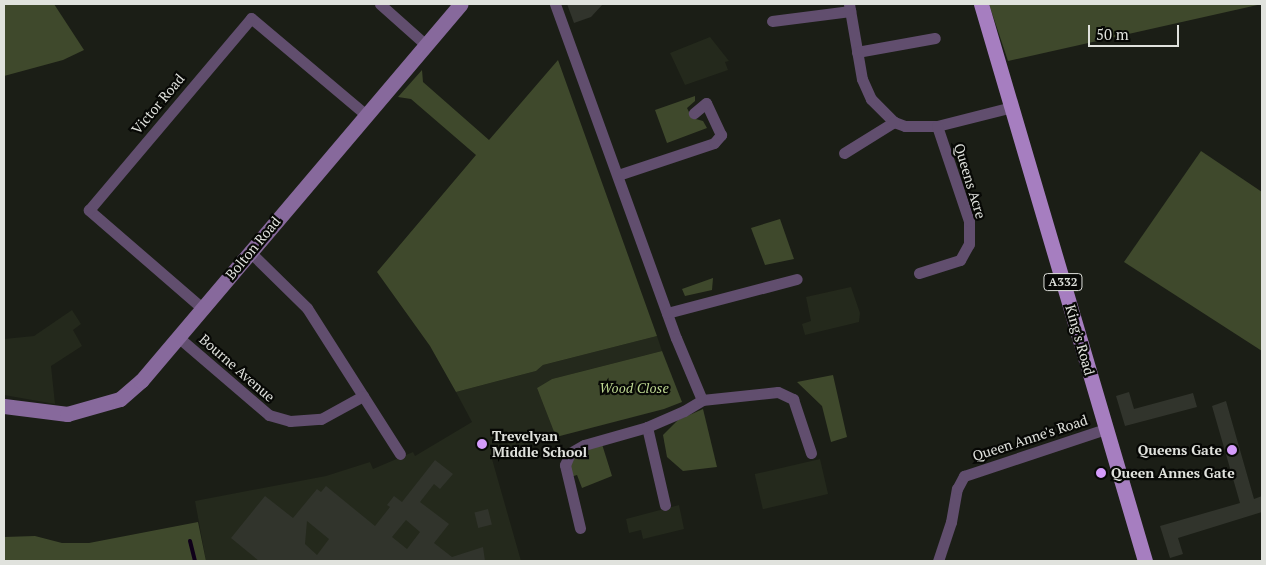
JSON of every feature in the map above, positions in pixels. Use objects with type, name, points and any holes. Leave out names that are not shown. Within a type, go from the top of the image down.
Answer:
[{"type":"main road","name":"King's Road","points":[[980,4],[1145,561]]},
{"type":"street","points":[[380,4],[426,45]]},
{"type":"street","name":"Bolton Road","points":[[4,406],[68,414],[120,399],[141,381],[249,251],[461,4]]},
{"type":"street","points":[[554,4],[667,313],[702,400]]},
{"type":"street","points":[[772,21],[850,7],[862,79],[871,99],[894,122],[905,126],[937,126],[1012,107]]},
{"type":"street","name":"Victor Road","points":[[202,308],[89,210],[251,18],[366,115]]},
{"type":"street","points":[[857,52],[935,38]]},
{"type":"street","points":[[618,175],[714,143],[721,135],[706,103],[694,113]]},
{"type":"street","points":[[844,153],[894,122]]},
{"type":"street","name":"Queens Acre","points":[[919,273],[960,260],[969,244],[969,221],[937,126]]},
{"type":"street","points":[[249,251],[307,308],[400,454]]},
{"type":"street","points":[[667,313],[797,279]]},
{"type":"street","name":"Bourne Avenue","points":[[178,337],[269,415],[290,421],[321,419],[363,396]]},
{"type":"street","points":[[580,528],[565,466],[570,453],[584,445],[647,427],[702,400],[778,392],[793,399],[811,453]]},
{"type":"street","points":[[647,427],[665,505]]},
{"type":"street","name":"Queen Anne's Road","points":[[938,561],[951,522],[957,489],[964,476],[1106,429]]},
{"type":"shaded area","points":[[710,37],[729,61],[725,62],[728,70],[685,85],[670,53]]},
{"type":"shaded area","points":[[851,287],[860,313],[859,322],[805,335],[802,324],[811,321],[806,297]]},
{"type":"shaded area","points":[[72,310],[81,324],[73,330],[82,346],[51,366],[55,404],[4,395],[4,339],[34,336]]},
{"type":"shaded area","name":"Trevelyan Middle School","points":[[657,336],[662,351],[552,379],[537,388],[556,437],[504,452],[492,459],[521,561],[206,561],[195,501],[326,476],[370,462],[373,469],[413,452],[415,456],[472,422],[456,392],[536,371],[543,365]]},
{"type":"shaded area","points":[[820,459],[828,494],[763,509],[755,474]]},
{"type":"shaded area","points":[[679,505],[684,529],[643,539],[641,530],[629,533],[626,519]]},
{"type":"green space","points":[[4,4],[54,4],[84,50],[63,60],[4,76]]},
{"type":"green space","points":[[989,4],[1262,4],[1008,61]]},
{"type":"green space","points":[[558,60],[657,336],[543,365],[536,371],[456,392],[430,346],[377,272],[476,155],[411,99],[398,97],[422,70],[423,82],[489,140]]},
{"type":"green space","points":[[695,96],[695,101],[687,108],[692,118],[703,121],[707,128],[667,143],[655,110]]},
{"type":"green space","points":[[1201,151],[1262,192],[1262,351],[1124,262]]},
{"type":"green space","points":[[780,219],[794,259],[765,265],[751,228]]},
{"type":"green space","points":[[713,278],[712,290],[685,296],[682,289]]},
{"type":"green space","name":"Wood Close","points":[[662,351],[682,402],[664,409],[556,437],[537,388],[552,379]]},
{"type":"green space","points":[[833,375],[847,437],[831,442],[822,406],[797,382]]},
{"type":"green space","points":[[703,409],[717,467],[683,471],[667,457],[663,435],[678,420]]},
{"type":"green space","points":[[601,441],[612,476],[582,488],[577,475],[567,478],[570,458]]},
{"type":"green space","points":[[198,522],[206,561],[4,561],[4,537],[35,536],[62,543],[89,543]]},
{"type":"building","points":[[567,4],[603,4],[591,17],[574,23]]},
{"type":"building","points":[[1129,392],[1134,409],[1193,393],[1197,407],[1125,426],[1116,396]]},
{"type":"building","points":[[1226,401],[1254,499],[1262,496],[1262,512],[1178,538],[1183,554],[1170,558],[1160,526],[1240,503],[1212,406]]},
{"type":"building","points":[[435,460],[453,474],[440,489],[434,484],[420,502],[449,524],[434,543],[452,557],[483,547],[485,561],[259,561],[231,538],[265,496],[293,518],[317,489],[321,492],[326,486],[375,526],[390,507],[387,505],[394,496],[402,502]],"holes":[[[406,520],[420,532],[407,549],[392,537]],[[307,521],[329,539],[317,555],[305,544]]]},
{"type":"building","points":[[488,509],[492,525],[478,528],[474,512]]},
{"type":"waterway","points":[[190,541],[195,561]]},
{"type":"place","name":"Trevelyan Middle School","points":[[482,444]]},
{"type":"place","name":"Queens Gate","points":[[1232,450]]},
{"type":"place","name":"Queen Annes Gate","points":[[1101,473]]}]
